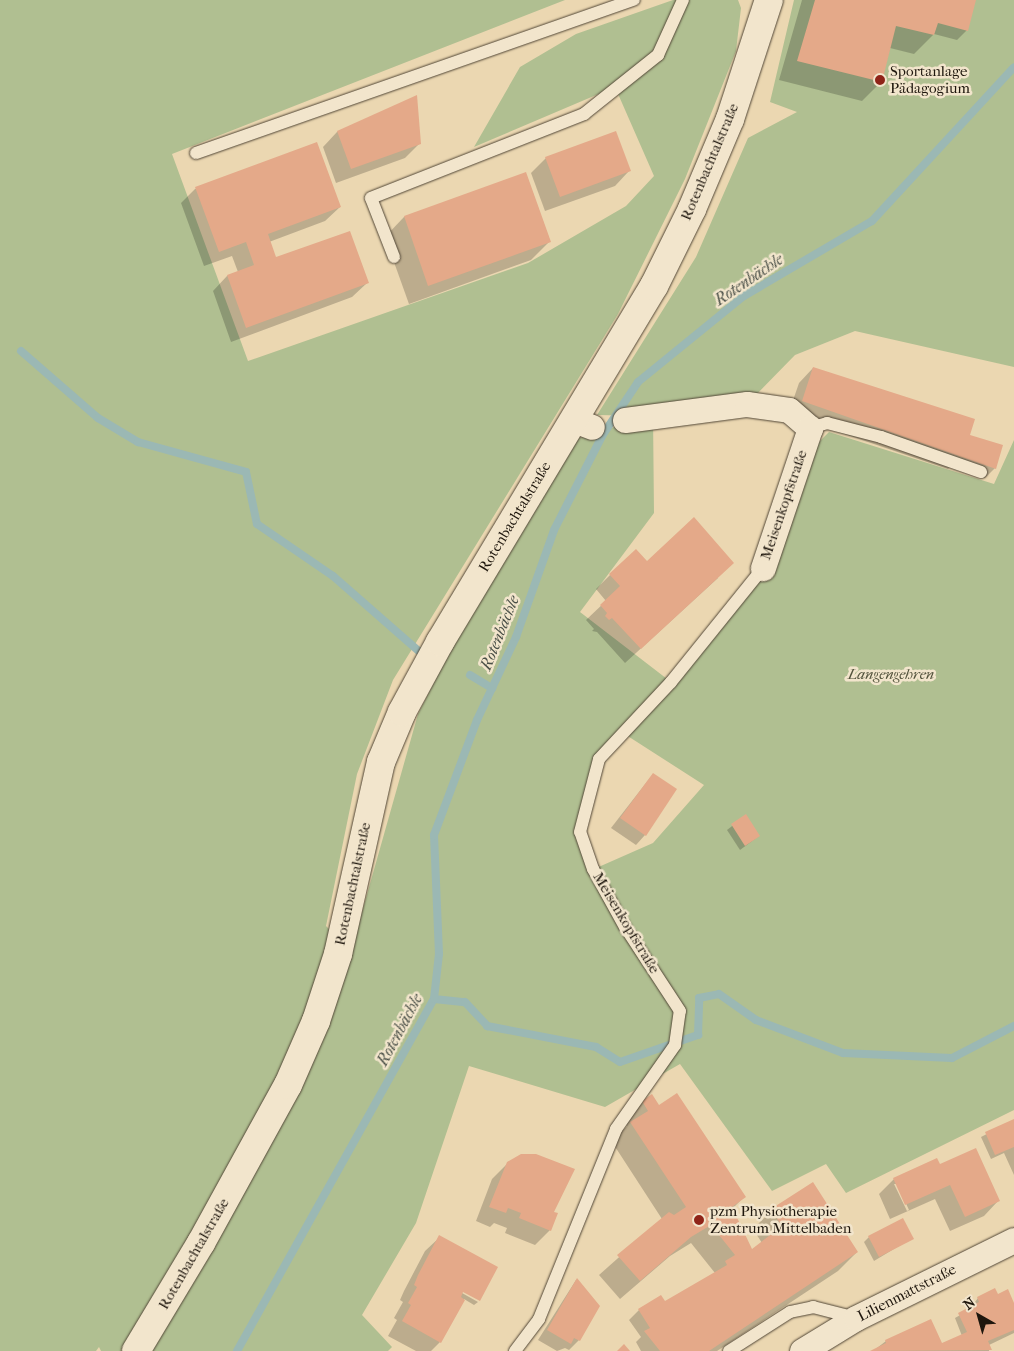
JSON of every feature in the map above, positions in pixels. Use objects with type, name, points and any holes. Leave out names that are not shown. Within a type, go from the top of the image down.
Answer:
[{"type":"main road","name":"Rotenbachtalstraße","points":[[136,1351],[206,1235],[288,1085],[316,1021],[338,954],[381,762],[402,712],[440,642],[583,424],[692,209],[730,119],[769,0]]},
{"type":"street","points":[[625,420],[747,404],[789,410],[810,428]]},
{"type":"street","name":"Meisenkopfstraße","points":[[762,568],[810,428]]},
{"type":"street","name":"Lilienmattstraße","points":[[802,1351],[856,1318],[1014,1240]]},
{"type":"lane","points":[[196,153],[634,0]]},
{"type":"lane","points":[[394,258],[371,198],[584,114],[658,55],[683,0]]},
{"type":"lane","points":[[810,428],[827,423],[881,437],[981,472]]},
{"type":"lane","name":"Meisenkopfstraße","points":[[515,1351],[539,1319],[616,1129],[675,1045],[680,1011],[625,927],[593,869],[580,832],[599,759],[671,682],[762,568]]},
{"type":"lane","points":[[729,1351],[790,1312],[813,1307],[856,1318]]},
{"type":"green space","name":"Langengehren","points":[[0,0],[565,0],[172,154],[248,361],[528,263],[626,206],[654,176],[615,87],[474,147],[520,67],[576,34],[673,0],[738,0],[741,8],[736,51],[685,179],[618,314],[393,680],[357,774],[326,926],[351,951],[418,714],[473,605],[576,439],[650,416],[597,415],[696,257],[748,138],[797,112],[770,102],[794,0],[1014,0],[1014,367],[855,331],[795,355],[747,404],[653,415],[654,513],[580,612],[671,682],[763,568],[812,449],[829,432],[994,484],[1014,440],[1014,1110],[846,1193],[826,1164],[772,1191],[680,1064],[605,1107],[469,1066],[416,1223],[362,1315],[392,1347],[388,1351],[101,1351],[99,1347],[96,1351],[0,1351]],"holes":[[[623,733],[704,785],[653,843],[594,869],[580,832],[599,759]]]},
{"type":"building","points":[[815,0],[976,0],[968,31],[938,23],[934,35],[896,26],[882,82],[797,61]]},
{"type":"building","points":[[417,95],[421,144],[351,169],[337,131]]},
{"type":"building","points":[[616,131],[631,171],[560,197],[545,157]]},
{"type":"building","points":[[317,142],[341,207],[268,234],[276,257],[350,231],[369,283],[246,328],[227,275],[254,265],[246,242],[219,252],[195,187]]},
{"type":"building","points":[[526,172],[551,242],[428,286],[404,216]]},
{"type":"building","points":[[813,367],[975,419],[970,435],[1003,445],[996,469],[802,401]]},
{"type":"building","points":[[694,517],[734,563],[641,649],[612,618],[609,620],[605,616],[607,613],[600,605],[620,586],[609,574],[636,549],[647,561]]},
{"type":"building","points":[[653,773],[677,789],[646,836],[620,818]]},
{"type":"building","points":[[746,814],[760,836],[745,846],[731,824]]},
{"type":"building","name":"pzm Physiotherapie Zentrum Mittelbaden","points":[[677,1093],[746,1197],[732,1207],[752,1249],[782,1226],[771,1209],[813,1182],[858,1252],[709,1351],[660,1351],[644,1331],[650,1328],[638,1309],[661,1295],[665,1301],[727,1265],[725,1261],[735,1255],[711,1225],[691,1237],[640,1281],[617,1255],[669,1212],[674,1215],[686,1207],[630,1122],[648,1111],[642,1101],[652,1094],[659,1105]]},
{"type":"building","points":[[1014,1119],[1014,1147],[995,1155],[985,1132]]},
{"type":"building","points":[[976,1148],[1000,1201],[965,1217],[950,1185],[905,1205],[893,1178],[937,1158],[940,1164]]},
{"type":"building","points":[[521,1154],[536,1154],[575,1169],[554,1212],[558,1213],[551,1231],[519,1218],[521,1213],[508,1208],[506,1213],[489,1207],[507,1162]]},
{"type":"building","points":[[903,1218],[914,1239],[879,1257],[868,1236]]},
{"type":"building","points":[[439,1235],[498,1267],[480,1301],[463,1292],[461,1297],[465,1300],[441,1343],[402,1321],[411,1305],[408,1303],[417,1287],[414,1285],[418,1275]]},
{"type":"building","points":[[577,1278],[600,1306],[580,1341],[574,1338],[571,1344],[547,1330]]},
{"type":"building","points":[[995,1288],[998,1294],[1008,1289],[1014,1303],[1014,1330],[988,1341],[992,1350],[870,1351],[886,1343],[885,1340],[931,1319],[942,1343],[967,1332],[958,1313],[979,1302],[977,1297]]},
{"type":"building","points":[[624,1344],[630,1351],[617,1351]]},
{"type":"waterway","name":"Rotenbächle","points":[[237,1351],[434,999],[439,954],[434,835],[477,720],[516,637],[554,530],[602,436],[638,382],[744,296],[872,221],[1014,67]]},
{"type":"waterway","points":[[21,351],[98,418],[138,442],[246,472],[257,524],[333,576],[422,654]]},
{"type":"waterway","points":[[470,675],[492,688]]},
{"type":"waterway","points":[[434,999],[465,1002],[487,1026],[596,1047],[620,1062],[698,1035],[699,998],[719,994],[756,1020],[843,1053],[952,1058],[1014,1026]]},
{"type":"place","name":"Sportanlage Pädagogium","points":[[880,80]]},
{"type":"place","name":"pzm Physiotherapie Zentrum Mittelbaden","points":[[699,1220]]}]
